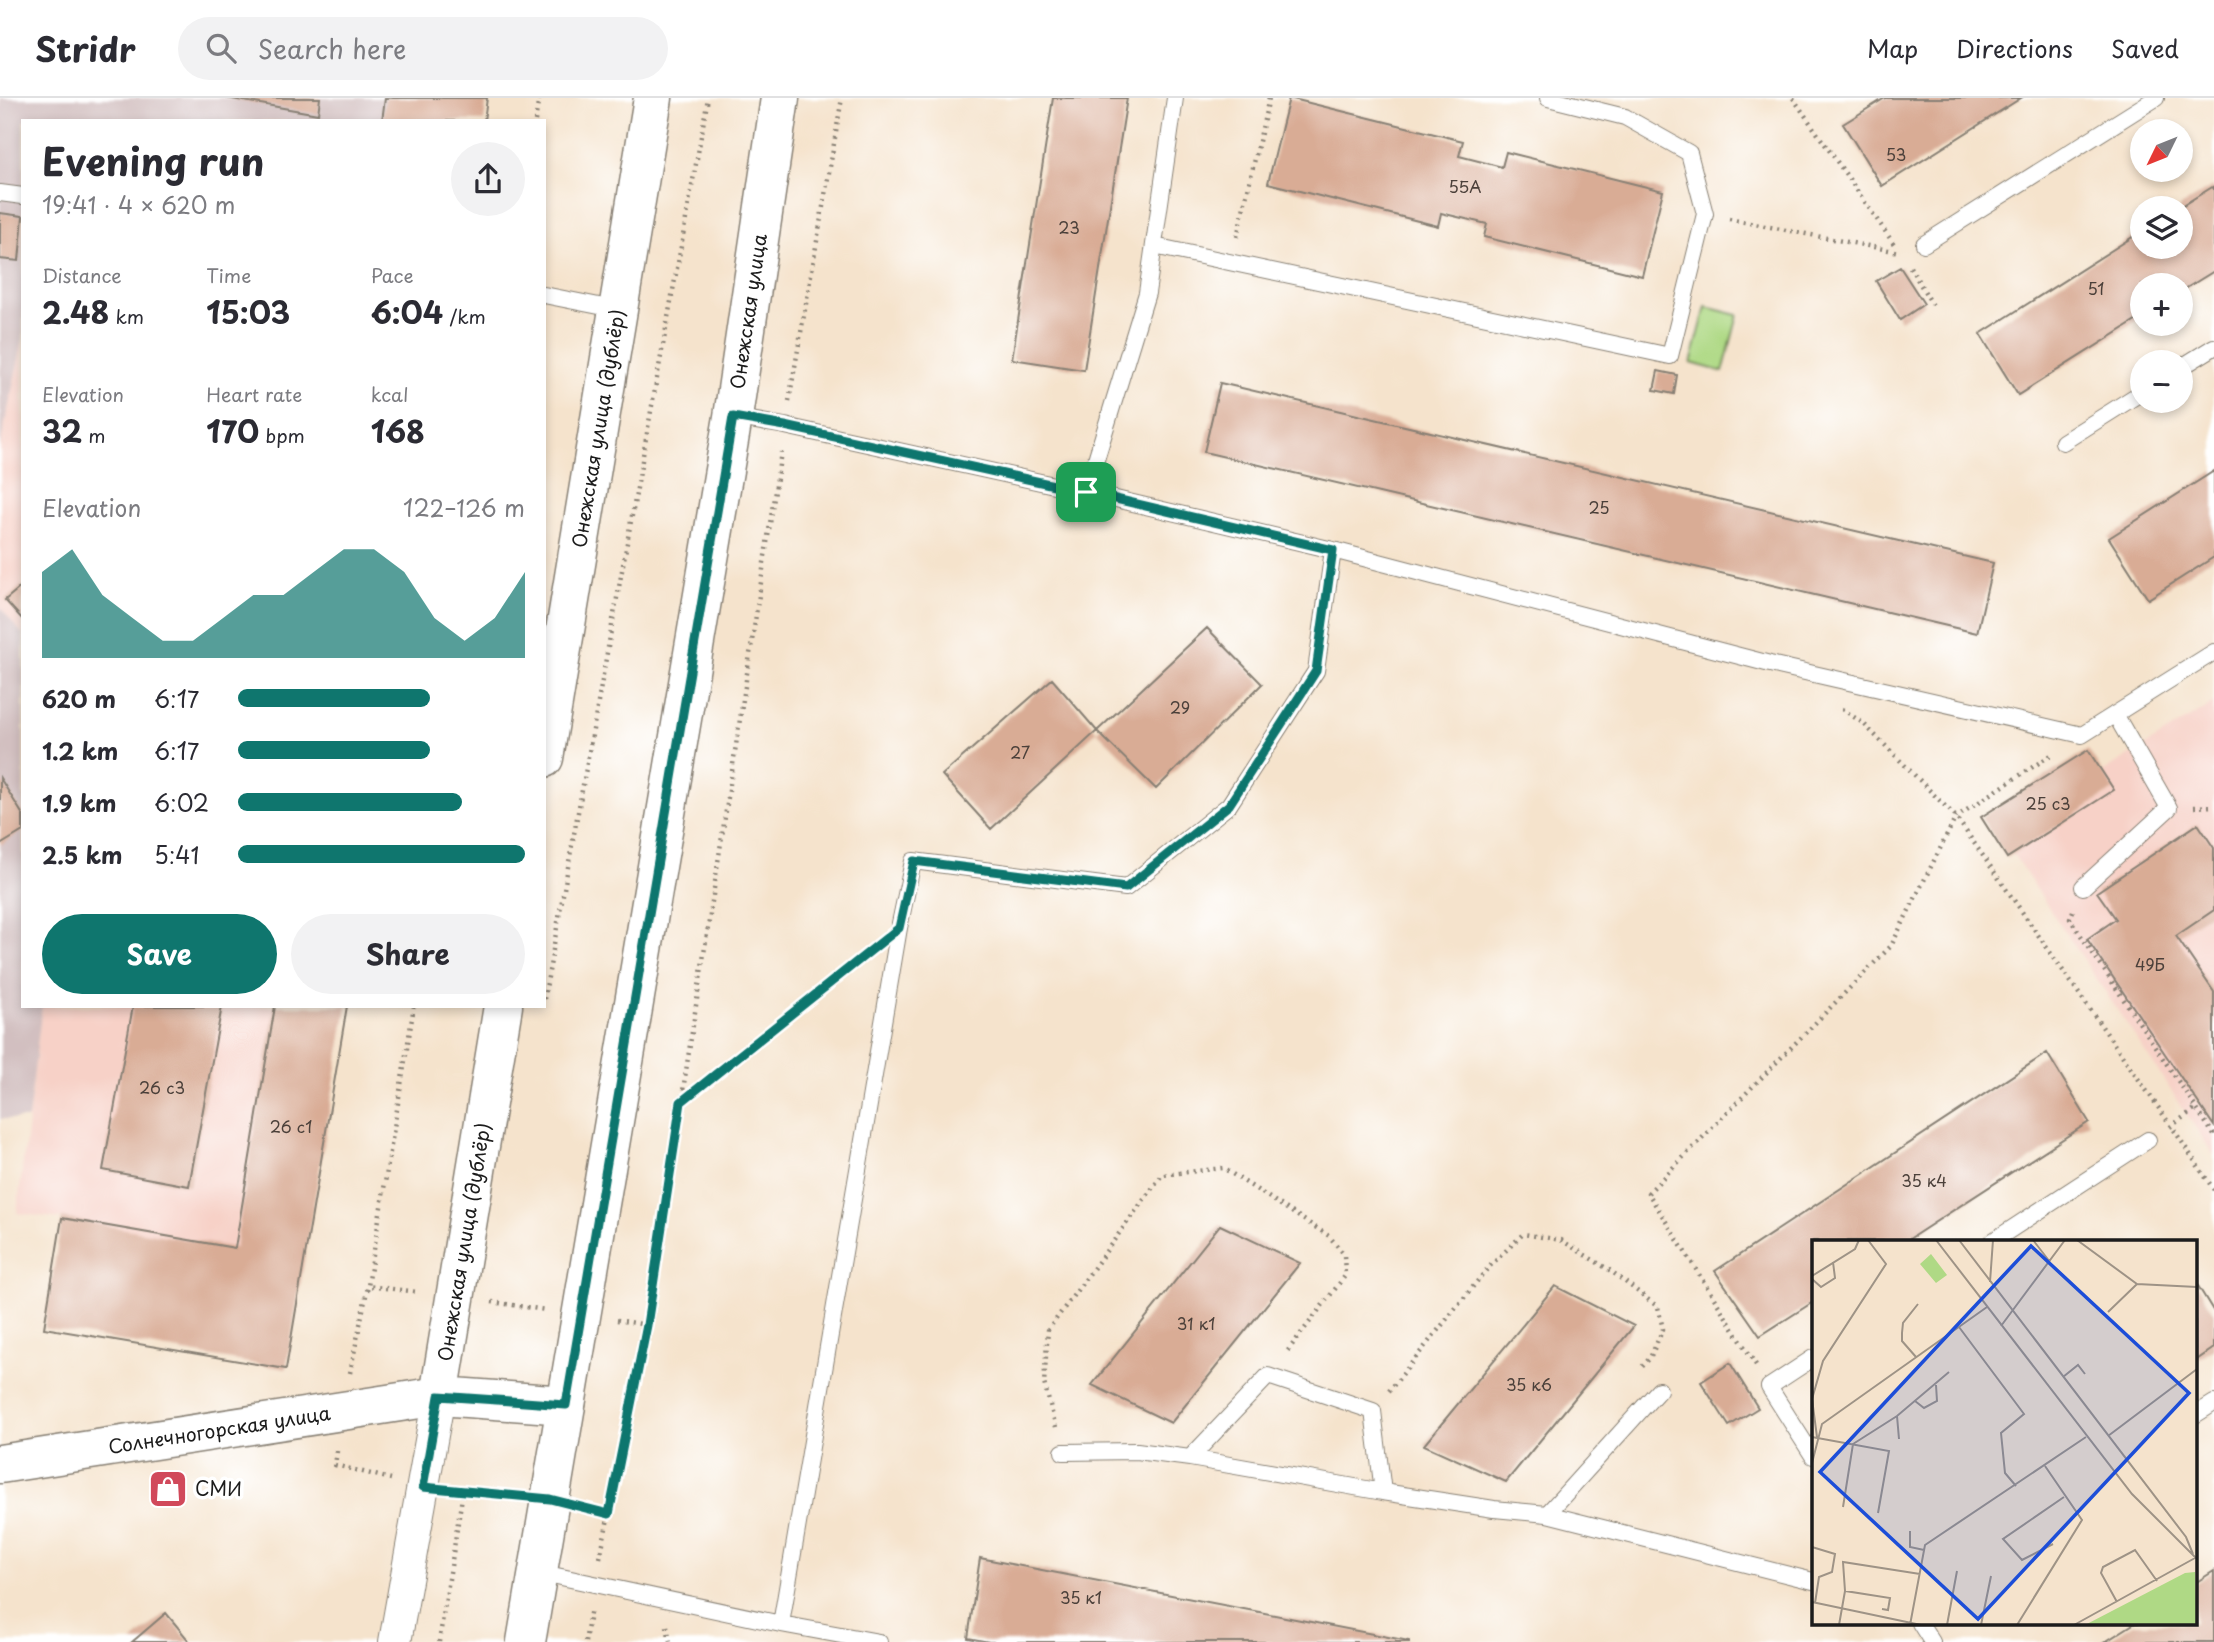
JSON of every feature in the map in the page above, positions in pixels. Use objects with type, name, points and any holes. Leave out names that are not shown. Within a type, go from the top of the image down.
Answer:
[{"type":"street","name":"Онежская улица (дублёр)","points":[[546,746],[653,98]]},
{"type":"street","name":"Онежская улица","points":[[526,1642],[733,417],[780,98]]},
{"type":"street","name":"Онежская улица (дублёр)","points":[[396,1642],[503,1008]]},
{"type":"street","name":"Солнечногорская улица","points":[[0,1464],[439,1396],[566,1405]]},
{"type":"lane","points":[[1086,492],[1147,293],[1175,98]]},
{"type":"lane","points":[[1154,246],[1670,356],[1705,215],[1689,153],[1625,117],[1548,98]]},
{"type":"lane","points":[[1924,244],[2156,98]]},
{"type":"lane","points":[[0,193],[21,196]]},
{"type":"lane","points":[[546,295],[619,310]]},
{"type":"lane","points":[[2193,360],[2214,346]]},
{"type":"lane","points":[[2063,442],[2130,400]]},
{"type":"lane","points":[[733,417],[1086,492],[1333,550],[1770,664],[2082,735],[2214,652]]},
{"type":"lane","points":[[781,1624],[899,928],[914,861],[1126,888],[1229,805],[1316,671],[1333,550]]},
{"type":"lane","points":[[2083,887],[2169,808],[2115,714]]},
{"type":"lane","points":[[1995,1240],[2148,1140]]},
{"type":"lane","points":[[1812,1359],[1769,1387],[1812,1454]]},
{"type":"lane","points":[[1191,1458],[1268,1376],[1373,1411],[1383,1492]]},
{"type":"lane","points":[[1547,1514],[1659,1390]]},
{"type":"lane","points":[[2196,1414],[2214,1403]]},
{"type":"lane","points":[[1063,1452],[1137,1451],[1383,1492],[1547,1514],[1812,1581]]},
{"type":"lane","points":[[538,1572],[879,1642]]},
{"type":"lane","points":[[1921,1624],[1932,1642]]},
{"type":"path","points":[[535,119],[539,98]]},
{"type":"path","points":[[546,988],[708,98]]},
{"type":"path","points":[[585,1642],[647,1325],[785,426],[842,98]]},
{"type":"path","points":[[1232,262],[1269,98]]},
{"type":"path","points":[[1793,98],[1900,252],[1934,309]]},
{"type":"path","points":[[1705,215],[1900,252],[1924,244]]},
{"type":"path","points":[[1840,708],[1863,723],[1956,817],[2214,1190]]},
{"type":"path","points":[[1769,1387],[1648,1193],[1891,946],[1956,817],[2082,735]]},
{"type":"path","points":[[2083,887],[2070,919],[2214,1135]]},
{"type":"path","points":[[681,1102],[899,928]]},
{"type":"path","points":[[2171,1125],[2196,1108]]},
{"type":"path","points":[[1063,1452],[1044,1383],[1048,1330],[1162,1175],[1223,1168],[1329,1236],[1344,1254],[1345,1276],[1268,1376]]},
{"type":"path","points":[[1373,1411],[1488,1268],[1522,1234],[1562,1240],[1611,1271],[1658,1307],[1663,1329],[1650,1358],[1641,1368]]},
{"type":"path","points":[[335,1465],[423,1487],[550,1499],[609,1514]]},
{"type":"path","points":[[439,1642],[463,1491]]},
{"type":"shaded area","points":[[0,98],[487,98],[484,119],[21,119],[21,348],[0,447]]},
{"type":"shaded area","points":[[21,348],[21,633],[0,607],[0,447]]},
{"type":"shaded area","points":[[0,607],[21,633],[21,1008],[42,1008],[28,1119],[0,1119]]},
{"type":"shaded area","points":[[2214,703],[2214,1155],[2013,854],[2113,791],[2102,773]]},
{"type":"shaded area","points":[[42,1008],[347,1008],[286,1369],[44,1328],[62,1219],[17,1213]]},
{"type":"green space","points":[[1706,307],[1738,315],[1723,372],[1691,363]]},
{"type":"building","points":[[226,98],[320,98],[318,114]]},
{"type":"building","points":[[385,98],[487,98],[484,119],[382,119]]},
{"type":"building","points":[[1053,98],[1127,98],[1084,370],[1012,359]]},
{"type":"building","points":[[1289,98],[1463,141],[1459,156],[1502,167],[1506,152],[1663,191],[1642,276],[1484,237],[1487,224],[1441,213],[1438,226],[1268,183]]},
{"type":"building","points":[[1885,98],[2021,98],[1882,186],[1843,124]]},
{"type":"building","points":[[2214,186],[2214,271],[2193,284],[2193,273],[2130,273],[2130,325],[2018,395],[1980,334],[2130,239],[2130,259],[2193,259],[2193,199]]},
{"type":"building","points":[[0,213],[21,216],[19,261],[0,259]]},
{"type":"building","points":[[1900,267],[1924,304],[1900,320],[1876,281]]},
{"type":"building","points":[[1658,371],[1677,375],[1674,394],[1654,390]]},
{"type":"building","points":[[1220,383],[1993,563],[1977,633],[1204,452]]},
{"type":"building","points":[[2214,471],[2214,557],[2148,599],[2109,538]]},
{"type":"building","points":[[21,587],[21,618],[5,600]]},
{"type":"building","points":[[1207,628],[1262,684],[1156,789],[1097,731]]},
{"type":"building","points":[[1052,679],[1097,731],[991,829],[942,775]]},
{"type":"building","points":[[2088,750],[2114,790],[2007,858],[1981,817]]},
{"type":"building","points":[[0,778],[21,812],[21,832],[0,845]]},
{"type":"building","points":[[2198,824],[2214,848],[2214,910],[2176,936],[2214,992],[2214,1126],[2087,939],[2116,919],[2097,892]]},
{"type":"building","points":[[133,1008],[222,1008],[189,1186],[103,1170]]},
{"type":"building","points":[[275,1008],[347,1008],[286,1369],[44,1328],[62,1218],[235,1248]]},
{"type":"building","points":[[2047,1053],[2089,1122],[1908,1240],[1812,1240],[1812,1303],[1760,1336],[1715,1271]]},
{"type":"building","points":[[1220,1225],[1300,1263],[1171,1423],[1092,1385]]},
{"type":"building","points":[[2196,1283],[2214,1312],[2214,1348],[2196,1360]]},
{"type":"building","points":[[1555,1286],[1634,1326],[1506,1482],[1424,1445]]},
{"type":"building","points":[[1730,1363],[1758,1408],[1729,1426],[1701,1382]]},
{"type":"building","points":[[980,1558],[1409,1642],[989,1642],[968,1638]]},
{"type":"building","points":[[2214,1571],[2214,1642],[2105,1642],[2133,1624],[2196,1624],[2196,1582]]},
{"type":"building","points":[[166,1613],[190,1642],[132,1642]]},
{"type":"place","name":"СМИ","points":[[168,1489]]},
{"type":"route","points":[[733,417],[1086,492],[1333,550],[1316,671],[1229,805],[1126,888],[914,861],[899,928],[681,1102],[647,1325],[609,1514],[550,1499],[423,1487],[439,1396],[566,1405],[733,417]]}]
